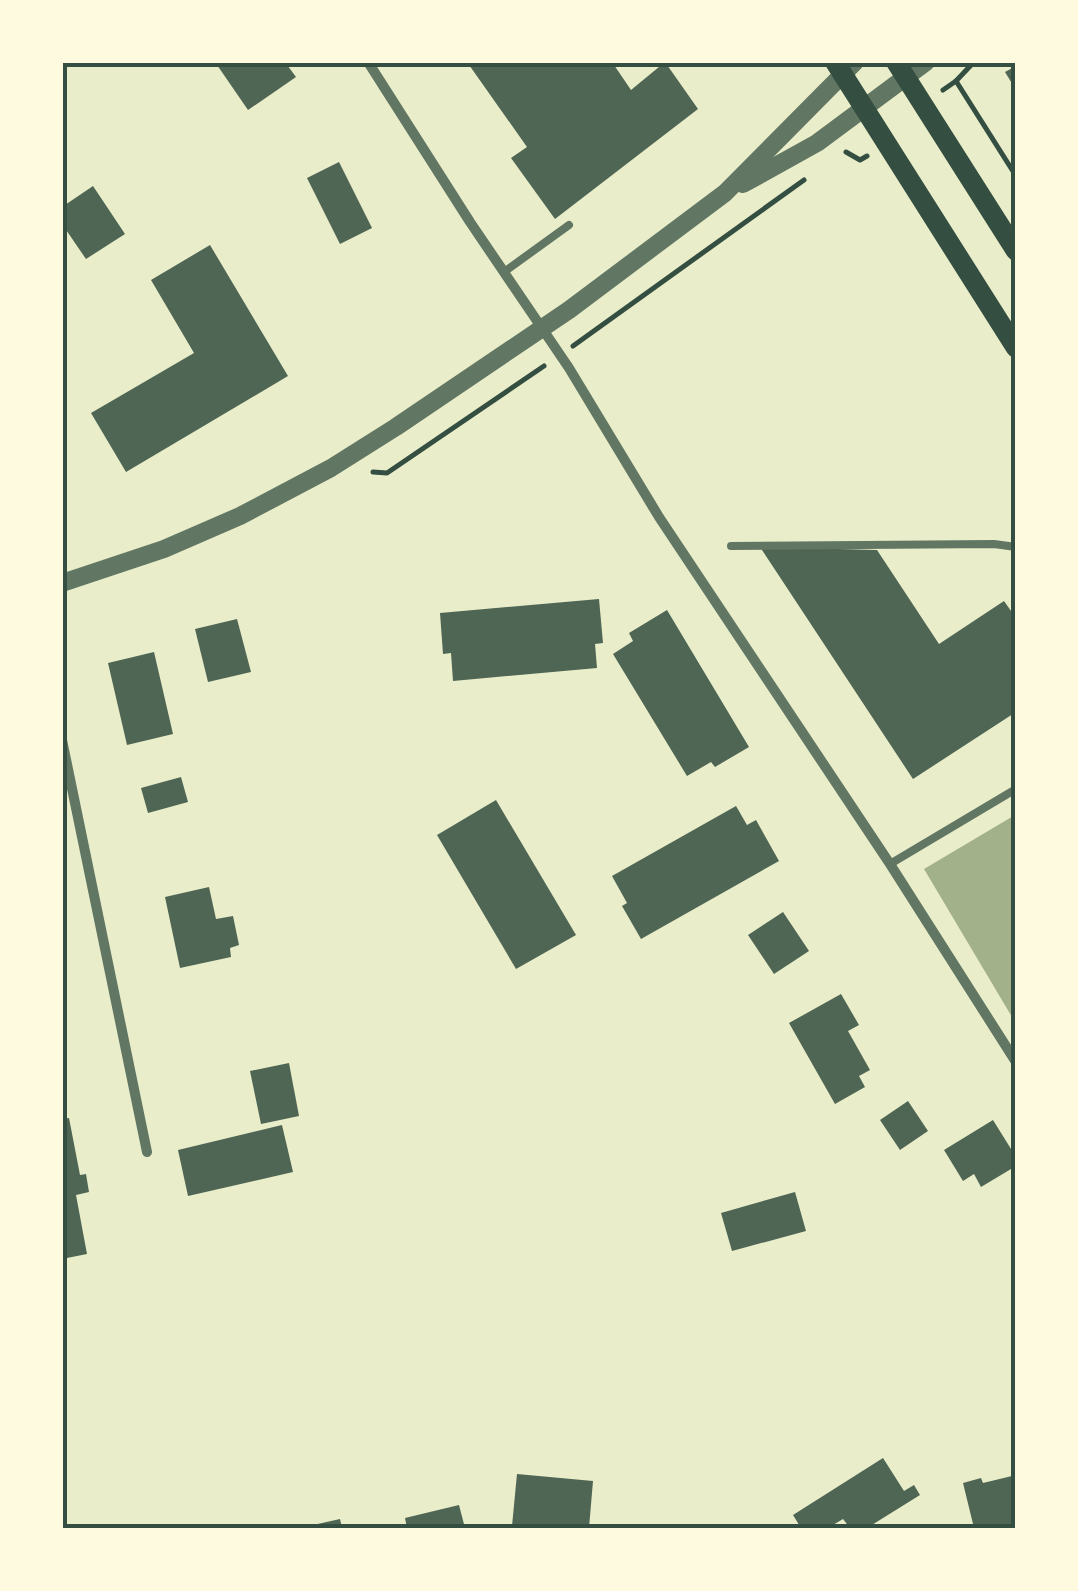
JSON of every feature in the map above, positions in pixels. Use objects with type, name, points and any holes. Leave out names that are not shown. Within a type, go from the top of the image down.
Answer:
[{"type":"main road","points":[[844,67],[865,108],[1016,348]]},
{"type":"main road","points":[[901,70],[1016,252]]},
{"type":"street","points":[[368,62],[542,328],[659,517],[890,864],[1016,1062]]},
{"type":"street","points":[[62,583],[187,540],[292,489],[373,442],[542,328],[725,193],[817,144],[865,108],[901,70],[926,62]]},
{"type":"street","points":[[725,193],[844,67]]},
{"type":"street","points":[[62,740],[148,1152]]},
{"type":"lane","points":[[504,272],[569,225]]},
{"type":"lane","points":[[731,546],[1016,547]]},
{"type":"lane","points":[[890,864],[1016,789]]},
{"type":"path","points":[[974,62],[953,81],[1016,176]]},
{"type":"path","points":[[833,160],[845,152],[860,160],[865,157]]},
{"type":"path","points":[[581,340],[807,178]]},
{"type":"path","points":[[387,473],[540,369]]},
{"type":"shaded area","points":[[1015,815],[1015,1022],[924,869]]},
{"type":"building","points":[[215,62],[285,62],[296,77],[248,110]]},
{"type":"building","points":[[467,62],[612,62],[631,90],[665,62],[698,109],[555,219],[511,158],[527,147]]},
{"type":"building","points":[[1016,66],[1016,90],[1005,72]]},
{"type":"building","points":[[339,162],[372,228],[340,244],[307,178]]},
{"type":"building","points":[[93,186],[125,234],[86,259],[62,224],[62,207]]},
{"type":"building","points":[[210,245],[288,376],[126,472],[91,413],[194,353],[151,280]]},
{"type":"building","points":[[760,547],[877,550],[939,644],[1004,601],[1016,618],[1016,712],[913,779]]},
{"type":"building","points":[[599,599],[603,643],[595,644],[597,668],[453,681],[451,653],[443,654],[440,613]]},
{"type":"building","points":[[667,610],[749,747],[715,767],[711,762],[687,776],[613,654],[633,641],[629,633]]},
{"type":"building","points":[[237,619],[251,672],[208,682],[195,629]]},
{"type":"building","points":[[154,652],[173,734],[127,745],[108,663]]},
{"type":"building","points":[[181,777],[188,802],[148,813],[141,788]]},
{"type":"building","points":[[496,800],[576,935],[516,969],[437,835]]},
{"type":"building","points":[[736,806],[747,825],[756,820],[779,861],[641,939],[622,906],[627,903],[612,876]]},
{"type":"building","points":[[209,887],[216,919],[233,916],[239,945],[230,948],[231,957],[180,968],[165,897]]},
{"type":"building","points":[[783,912],[809,951],[774,974],[748,935]]},
{"type":"building","points":[[841,994],[859,1025],[848,1031],[870,1070],[859,1076],[865,1087],[835,1104],[789,1023]]},
{"type":"building","points":[[289,1063],[299,1116],[261,1124],[250,1071]]},
{"type":"building","points":[[908,1101],[928,1131],[900,1150],[880,1120]]},
{"type":"building","points":[[69,1118],[80,1175],[86,1174],[89,1192],[76,1195],[87,1254],[62,1259],[62,1119]]},
{"type":"building","points":[[993,1120],[1016,1157],[1016,1166],[981,1187],[974,1174],[963,1181],[944,1150]]},
{"type":"building","points":[[282,1125],[293,1172],[188,1196],[178,1150]]},
{"type":"building","points":[[795,1192],[806,1231],[732,1251],[721,1213]]},
{"type":"building","points":[[883,1458],[904,1491],[914,1485],[920,1495],[867,1528],[850,1528],[843,1519],[828,1528],[801,1528],[793,1515]]},
{"type":"building","points":[[517,1474],[593,1481],[589,1528],[512,1526]]},
{"type":"building","points":[[1016,1475],[1016,1528],[974,1528],[963,1483]]},
{"type":"building","points":[[459,1505],[465,1528],[407,1528],[405,1518]]},
{"type":"building","points":[[340,1519],[342,1528],[313,1525]]}]
